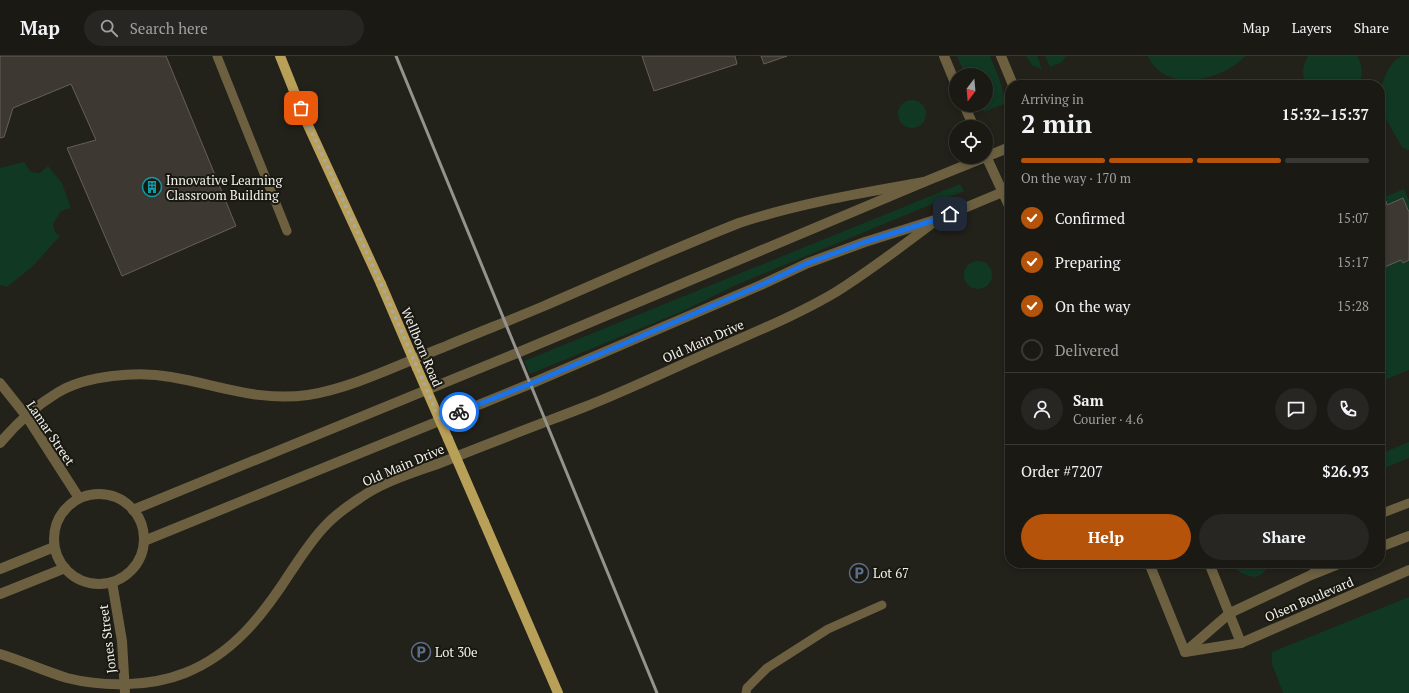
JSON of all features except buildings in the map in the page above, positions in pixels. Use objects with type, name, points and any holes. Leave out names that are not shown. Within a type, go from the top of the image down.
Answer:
[{"type":"main road","name":"Wellborn Road","points":[[280,56],[306,121],[381,284],[558,693]]},
{"type":"street","points":[[944,56],[949,68]]},
{"type":"street","points":[[1001,56],[1011,80]]},
{"type":"street","points":[[993,154],[1005,149]]},
{"type":"street","points":[[133,510],[517,353],[969,164]]},
{"type":"street","points":[[990,164],[1005,189]]},
{"type":"street","points":[[0,442],[27,417],[58,392],[72,386],[100,379],[150,374],[170,376],[263,396],[300,395],[328,391],[361,380],[542,307],[739,223],[772,212],[806,204],[924,182]]},
{"type":"street","name":"Old Main Drive","points":[[144,541],[530,384],[761,285],[808,263],[865,242],[938,219],[1005,191]]},
{"type":"street","name":"Old Main Drive","points":[[0,654],[66,678],[125,689],[183,674],[210,661],[232,645],[267,608],[306,550],[325,526],[338,513],[367,493],[402,477],[587,406],[799,312],[856,279],[938,219]]},
{"type":"street","name":"Lamar Street","points":[[0,383],[27,417],[79,498]]},
{"type":"street","points":[[100,494],[121,500],[133,510],[137,514],[142,524],[144,541],[141,556],[136,565],[128,573],[112,582],[98,584],[87,583],[77,579],[65,568],[56,554],[54,547],[54,533],[62,512],[70,504],[79,498],[100,494]]},
{"type":"street","points":[[1385,546],[1409,536]]},
{"type":"street","points":[[0,569],[54,547]]},
{"type":"street","points":[[0,594],[65,568]]},
{"type":"street","points":[[1151,568],[1185,652]]},
{"type":"street","points":[[1212,568],[1241,643]]},
{"type":"street","name":"Olsen Boulevard","points":[[1185,652],[1230,613],[1328,568]]},
{"type":"street","name":"Olsen Boulevard","points":[[1185,652],[1241,643],[1409,570]]},
{"type":"street","name":"Jones Street","points":[[112,582],[121,629],[125,689]]},
{"type":"lane","points":[[217,56],[287,231]]},
{"type":"lane","points":[[1385,512],[1409,503]]},
{"type":"lane","points":[[1311,575],[1318,568]]},
{"type":"lane","points":[[746,693],[747,688],[768,668],[822,633],[882,605]]},
{"type":"green space","points":[[957,56],[990,56],[999,78],[1005,103],[993,108],[993,68],[962,68]]},
{"type":"green space","points":[[1026,56],[1037,56],[1042,69],[1033,66]]},
{"type":"green space","points":[[1045,56],[1066,56],[1061,63],[1050,67]]},
{"type":"green space","points":[[1148,56],[1245,56],[1235,65],[1223,72],[1194,80],[1167,76],[1156,68]]},
{"type":"green space","points":[[1308,56],[1357,56],[1362,70],[1360,80],[1305,80],[1303,70]]},
{"type":"green space","points":[[1402,56],[1409,56],[1409,150],[1403,148],[1385,116],[1385,80],[1384,80],[1392,63]]},
{"type":"green space","points":[[912,100],[922,104],[926,114],[922,124],[912,128],[902,124],[898,114],[902,104]]},
{"type":"green space","points":[[24,162],[31,172],[40,173],[48,166],[62,183],[71,208],[61,211],[53,224],[55,232],[60,236],[32,267],[7,287],[0,285],[0,168]]},
{"type":"green space","points":[[960,184],[964,191],[736,285],[683,311],[530,374],[524,361]]},
{"type":"green space","points":[[1404,189],[1409,200],[1409,210],[1403,198],[1387,205],[1385,197]]},
{"type":"green space","points":[[1401,260],[1403,263],[1409,260],[1409,370],[1385,380],[1385,267]]},
{"type":"green space","points":[[978,261],[988,265],[992,275],[988,285],[978,289],[968,285],[964,275],[968,265]]},
{"type":"green space","points":[[1409,442],[1409,458],[1385,468],[1385,452]]},
{"type":"green space","points":[[1234,568],[1267,568],[1262,574],[1256,577],[1242,573]]},
{"type":"green space","points":[[1409,597],[1409,693],[1283,693],[1272,664],[1272,652]]},
{"type":"railway","points":[[396,56],[657,693]]},
{"type":"way so far","points":[[301,108],[381,284],[440,420],[459,412]]},
{"type":"place","name":"Innovative Learning Classroom Building","points":[[152,187]]},
{"type":"place","name":"Lot 67","points":[[859,573]]},
{"type":"place","name":"Lot 30e","points":[[421,652]]},
{"type":"route","points":[[459,412],[530,384],[761,285],[808,263],[865,242],[950,214]]}]
